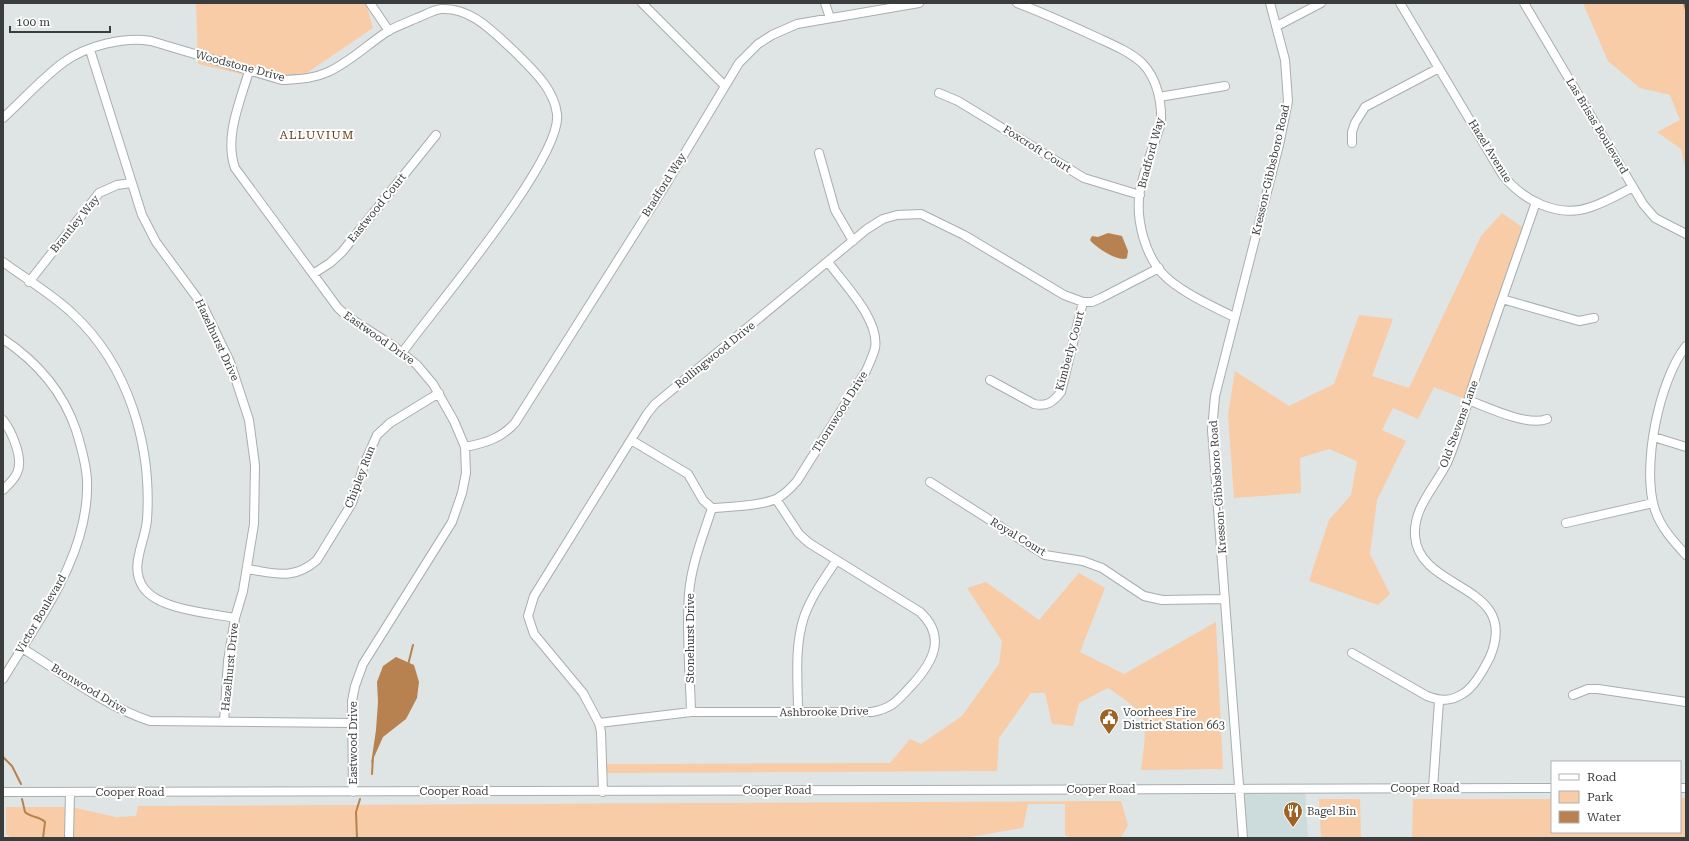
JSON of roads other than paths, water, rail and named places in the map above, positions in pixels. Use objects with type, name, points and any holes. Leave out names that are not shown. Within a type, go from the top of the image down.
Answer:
[{"type":"street","points":[[370,3],[389,31]]},
{"type":"street","points":[[642,3],[725,86]]},
{"type":"street","points":[[825,3],[830,18]]},
{"type":"street","name":"Bradford Way","points":[[465,448],[486,443],[498,438],[514,424],[668,181],[739,63],[758,44],[772,35],[797,24],[919,3]]},
{"type":"street","name":"Bradford Way","points":[[1017,3],[1122,49],[1141,63],[1150,74],[1160,97],[1161,123],[1140,195],[1140,220],[1143,238],[1159,268],[1167,279],[1234,317]]},
{"type":"street","name":"Kresson-Gibbsboro Road","points":[[1243,838],[1212,430],[1215,396],[1234,317],[1280,145],[1288,101],[1288,75],[1277,26],[1270,3]]},
{"type":"street","points":[[1277,26],[1321,3]]},
{"type":"street","name":"Hazel Avenue","points":[[1400,3],[1502,174],[1520,193],[1536,202],[1557,210],[1577,210],[1591,207],[1633,187]]},
{"type":"street","name":"Las Brisas Boulevard","points":[[1524,3],[1643,204],[1655,218],[1686,234]]},
{"type":"street","name":"Woodstone Drive","points":[[3,118],[64,62],[90,50],[124,40],[142,39],[282,80],[316,76],[338,67],[389,31],[440,9],[460,12],[485,24],[525,62],[545,85],[551,94],[558,114],[558,123],[552,142],[511,210],[402,353]]},
{"type":"street","name":"Hazelhurst Drive","points":[[90,50],[131,182],[149,230],[203,306],[230,362],[249,420],[255,471],[254,524],[243,591],[235,618],[228,661],[224,722]]},
{"type":"street","points":[[1352,143],[1352,132],[1355,123],[1365,107],[1439,68]]},
{"type":"street","name":"Eastwood Drive","points":[[249,71],[230,147],[231,157],[235,168],[331,300],[348,317],[402,353],[417,365],[433,384],[454,421],[465,448],[466,473],[462,493],[452,522],[363,664],[353,694],[353,792]]},
{"type":"street","points":[[1160,97],[1225,86]]},
{"type":"street","name":"Foxcroft Court","points":[[939,93],[958,101],[1084,178],[1140,195]]},
{"type":"street","name":"Eastwood Court","points":[[313,274],[330,263],[342,252],[436,135]]},
{"type":"street","points":[[819,153],[835,210],[853,241]]},
{"type":"street","name":"Brantley Way","points":[[29,282],[99,193],[112,187],[131,182]]},
{"type":"street","name":"Old Stevens Lane","points":[[1439,701],[1452,700],[1465,693],[1485,668],[1493,649],[1494,624],[1488,608],[1475,596],[1434,570],[1419,555],[1414,526],[1417,515],[1447,462],[1536,202]]},
{"type":"street","name":"Rollingwood Drive","points":[[603,792],[601,732],[599,723],[583,693],[534,634],[528,616],[534,596],[655,404],[867,229],[883,219],[897,215],[921,214],[964,235],[1064,296],[1083,302]]},
{"type":"street","points":[[3,262],[60,303],[80,320],[100,345],[120,377],[131,403],[143,451],[147,484],[146,522],[137,564],[137,573],[142,585],[149,595],[164,603],[235,618]]},
{"type":"street","name":"Thornwood Drive","points":[[712,508],[736,507],[776,499],[788,491],[797,481],[866,371],[875,347],[875,338],[870,320],[828,262]]},
{"type":"street","points":[[1083,302],[1092,302],[1101,298],[1159,268]]},
{"type":"street","points":[[1502,299],[1579,321],[1594,318]]},
{"type":"street","name":"Kimberly Court","points":[[990,380],[1034,404],[1042,406],[1055,399],[1061,392],[1083,302]]},
{"type":"street","name":"Victor Boulevard","points":[[3,339],[30,359],[58,394],[74,425],[83,454],[87,479],[85,513],[76,548],[58,587],[3,679]]},
{"type":"street","points":[[1686,346],[1678,356],[1668,380],[1654,437],[1650,475],[1653,503],[1661,524],[1686,555]]},
{"type":"street","name":"Chipley Run","points":[[247,569],[293,574],[310,566],[317,560],[352,503],[365,462],[377,435],[390,423],[438,394]]},
{"type":"street","points":[[1468,400],[1526,420],[1536,422],[1547,419]]},
{"type":"street","points":[[3,420],[10,431],[19,463],[17,475],[3,490]]},
{"type":"street","points":[[1654,437],[1686,447]]},
{"type":"street","points":[[632,440],[688,474],[703,500],[712,508]]},
{"type":"street","name":"Royal Court","points":[[930,482],[1045,555],[1083,561],[1102,568],[1144,596],[1162,600],[1225,599]]},
{"type":"street","name":"Ashbrooke Drive","points":[[599,723],[691,712],[798,713],[865,712],[884,710],[892,706],[926,669],[933,653],[934,633],[932,625],[926,618],[920,612],[836,561],[799,534],[776,499]]},
{"type":"street","points":[[1566,523],[1653,503]]},
{"type":"street","name":"Stonehurst Drive","points":[[691,712],[689,593],[694,567],[712,508]]},
{"type":"street","points":[[798,713],[798,651],[801,629],[809,606],[836,561]]},
{"type":"street","name":"Bronwood Drive","points":[[22,648],[116,707],[134,716],[150,721],[352,723]]},
{"type":"street","points":[[1352,653],[1427,696],[1439,701],[1433,788]]},
{"type":"street","points":[[1573,695],[1581,691],[1598,689],[1686,702]]},
{"type":"street","name":"Cooper Road","points":[[3,792],[603,792],[1239,788],[1551,788]]},
{"type":"street","points":[[69,838],[70,792]]},
{"type":"water","points":[[1108,233],[1122,236],[1128,251],[1127,258],[1123,259],[1113,256],[1102,250],[1090,240],[1092,236],[1098,237]]},
{"type":"water","points":[[396,657],[414,665],[419,682],[417,698],[406,719],[383,737],[371,764],[376,730],[378,702],[377,682],[383,666]]},
{"type":"waterway","points":[[1684,3],[1686,10]]},
{"type":"waterway","points":[[408,665],[413,645]]},
{"type":"waterway","points":[[3,757],[12,766],[21,784]]},
{"type":"waterway","points":[[372,774],[373,757]]},
{"type":"waterway","points":[[22,799],[25,812],[45,822],[43,838]]},
{"type":"waterway","points":[[357,838],[356,812],[360,799]]},
{"type":"place","name":"Voorhees Fire District Station 663","points":[[1109,735]]},
{"type":"place","name":"Bagel Bin","points":[[1293,828]]},
{"type":"district","name":"ALLUVIUM","points":[[317,135]]}]
